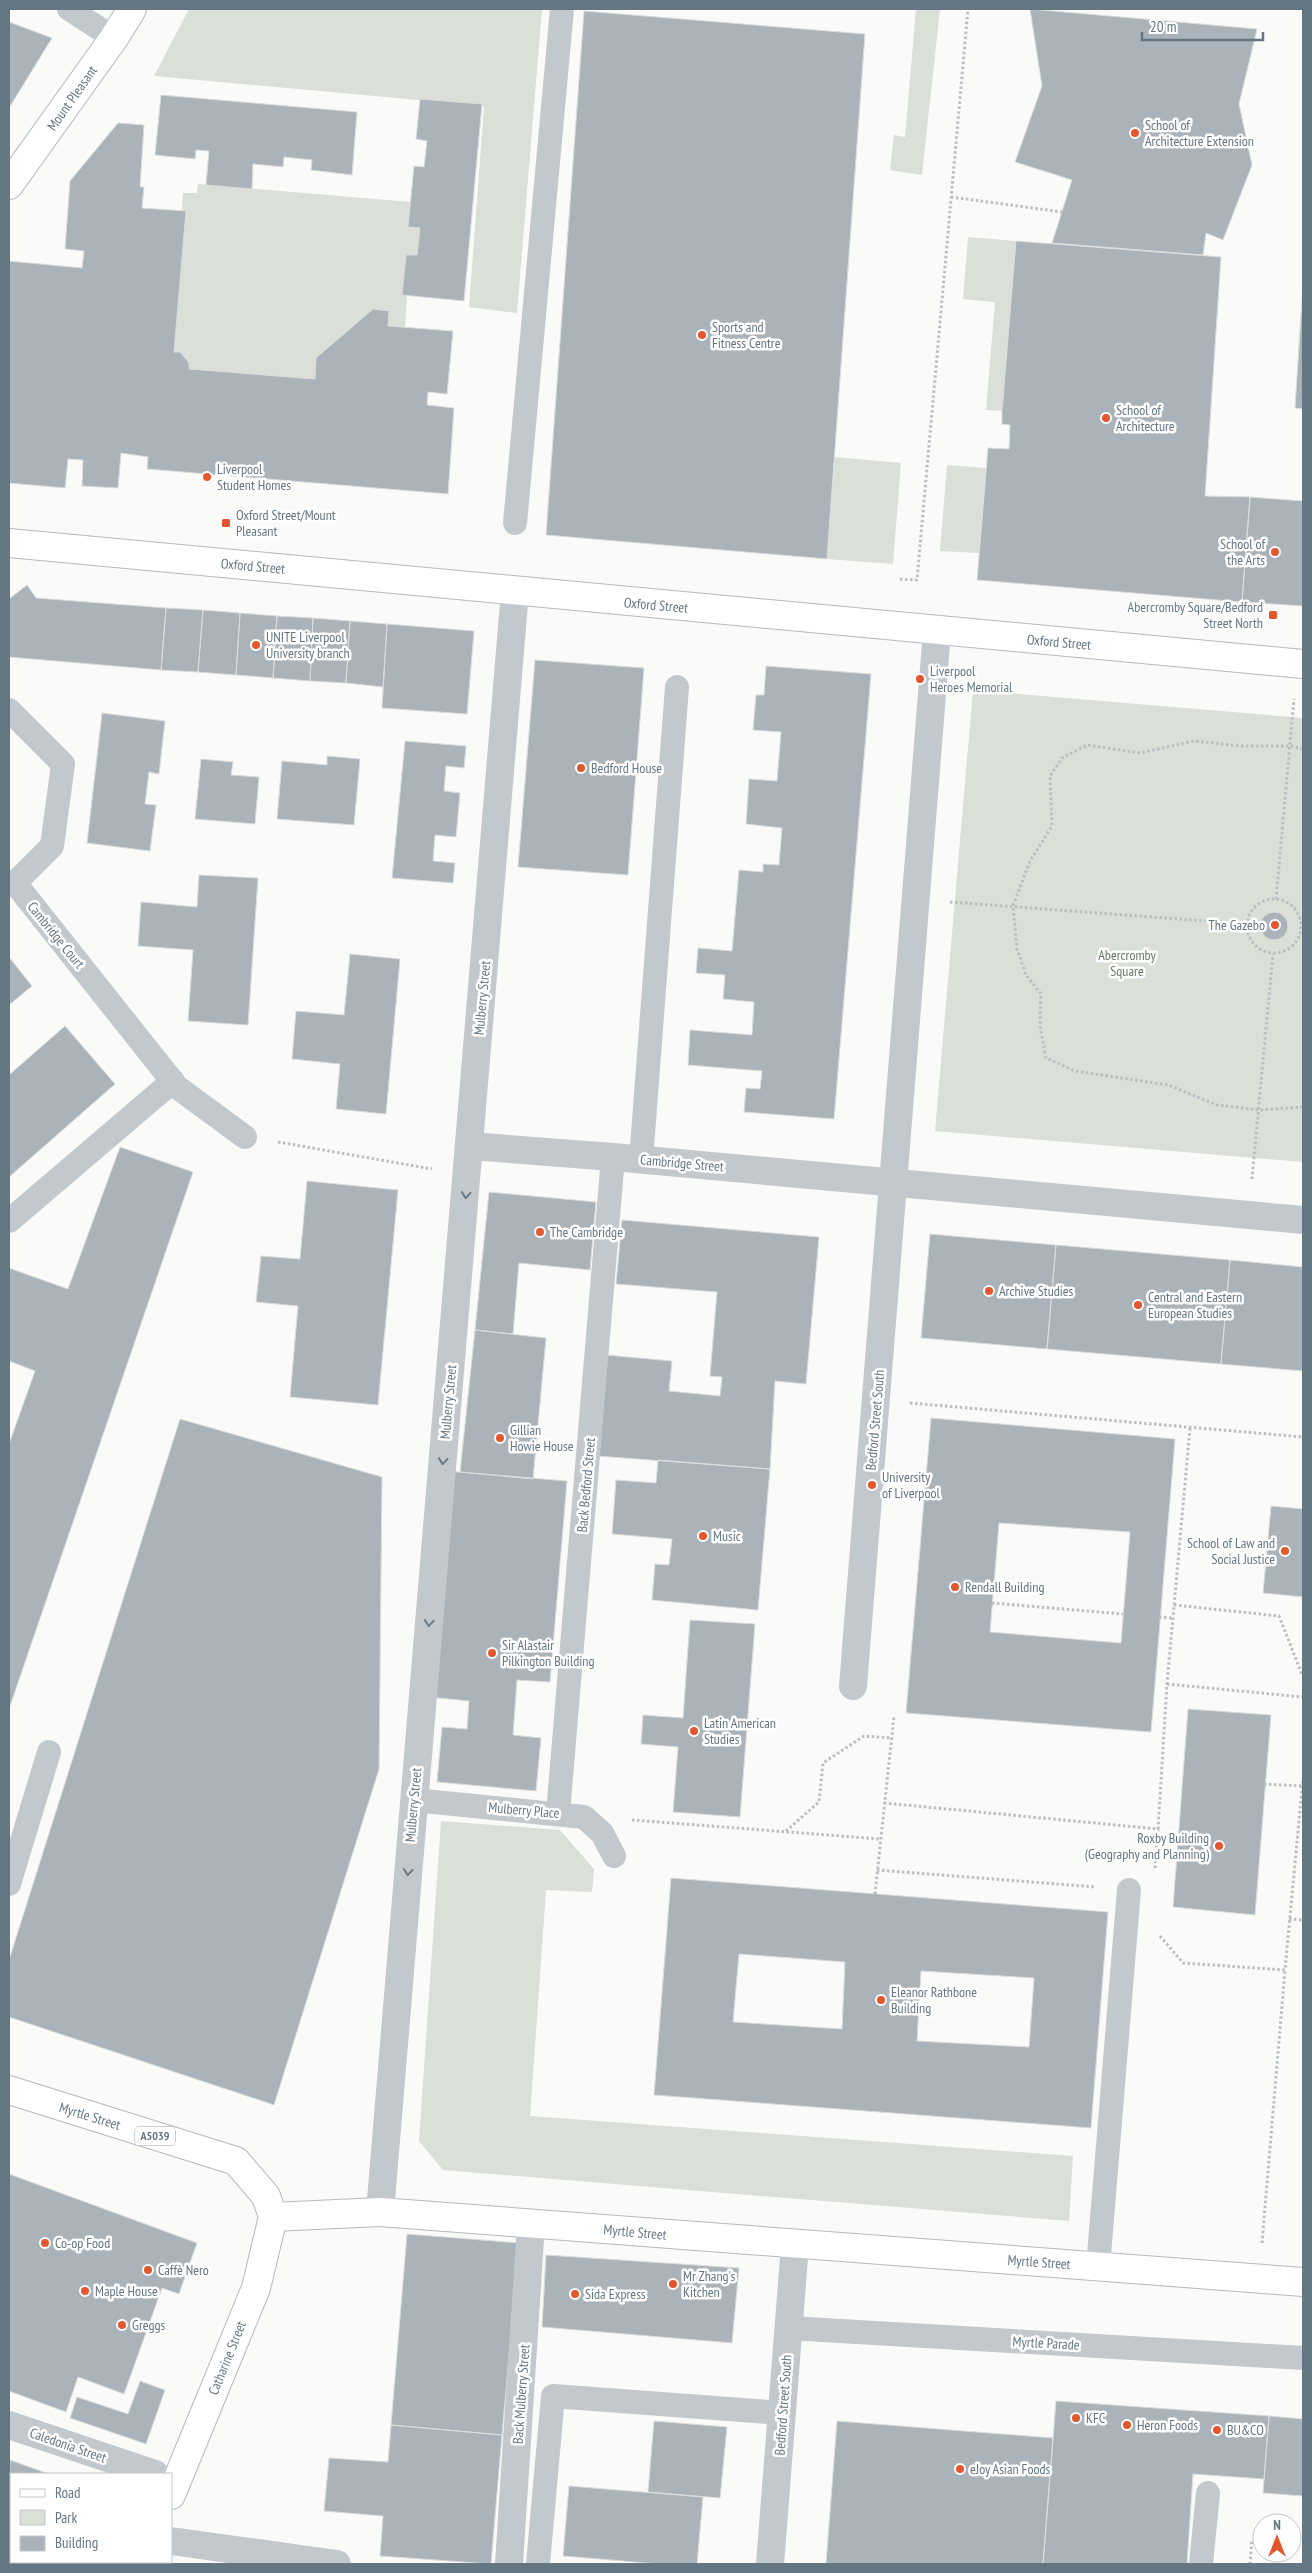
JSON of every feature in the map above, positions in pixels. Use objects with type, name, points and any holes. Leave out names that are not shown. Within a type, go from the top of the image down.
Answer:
[{"type":"street","name":"Mount Pleasant","points":[[9,185],[114,38],[132,9]]},
{"type":"street","name":"Oxford Street","points":[[9,543],[514,592],[1300,664]]},
{"type":"street","name":"Mulberry Street","points":[[380,2212],[469,1158],[514,592]]},
{"type":"street","points":[[937,631],[914,900],[894,1182],[1303,1220]]},
{"type":"street","name":"Cambridge Street","points":[[469,1158],[613,1157],[894,1182]]},
{"type":"street","name":"Bedford Street South","points":[[853,1686],[894,1182]]},
{"type":"street","name":"Myrtle Street","points":[[9,2090],[236,2161],[266,2196],[273,2218],[380,2212],[795,2245],[1303,2282]]},
{"type":"street","name":"Catharine Street","points":[[172,2474],[256,2288],[273,2218]]},
{"type":"street","name":"Back Mulberry Street","points":[[509,2564],[532,2224]]},
{"type":"street","name":"Bedford Street South","points":[[770,2564],[795,2245]]},
{"type":"street","name":"Caledonia Street","points":[[9,2425],[141,2473]]},
{"type":"street","points":[[172,2541],[337,2564]]},
{"type":"lane","points":[[69,9],[114,38]]},
{"type":"lane","points":[[515,523],[562,9]]},
{"type":"lane","points":[[641,1160],[677,687]]},
{"type":"lane","name":"Cambridge Court","points":[[9,710],[63,764],[52,846],[15,883],[177,1087],[245,1137]]},
{"type":"lane","points":[[9,1221],[173,1081]]},
{"type":"lane","name":"Back Bedford Street","points":[[558,1813],[613,1157]]},
{"type":"lane","points":[[9,1884],[49,1752]]},
{"type":"lane","name":"Mulberry Place","points":[[414,1800],[584,1817]]},
{"type":"lane","points":[[584,1817],[602,1833],[614,1856]]},
{"type":"lane","points":[[1098,2267],[1129,1890]]},
{"type":"lane","name":"Myrtle Parade","points":[[789,2328],[1303,2358]]},
{"type":"lane","points":[[538,2564],[553,2396],[783,2413]]},
{"type":"lane","points":[[1201,2564],[1208,2493]]},
{"type":"path","points":[[900,579],[917,580],[968,9]]},
{"type":"path","points":[[951,198],[1062,212]]},
{"type":"path","points":[[1276,899],[1300,664]]},
{"type":"path","points":[[1303,749],[1291,746],[1241,746],[1194,741],[1140,753],[1087,745],[1062,758],[1050,776],[1052,826],[1030,861],[1013,906],[1017,949],[1026,975],[1041,994],[1040,1026],[1046,1058],[1075,1071],[1168,1085],[1217,1105],[1259,1110],[1303,1107]]},
{"type":"path","points":[[1276,899],[1288,902],[1296,911],[1301,928],[1295,944],[1285,952],[1273,954],[1262,952],[1253,945],[1248,935],[1246,924],[1249,914],[1256,905],[1276,899]]},
{"type":"path","points":[[914,900],[1246,924]]},
{"type":"path","points":[[1250,1215],[1273,954]]},
{"type":"path","points":[[245,1137],[432,1169],[469,1158]]},
{"type":"path","points":[[876,1400],[1303,1437]]},
{"type":"path","points":[[877,1870],[1154,1892],[1167,1684],[1190,1428]]},
{"type":"path","points":[[992,1604],[1123,1614]]},
{"type":"path","points":[[1174,1605],[1279,1616],[1303,1677]]},
{"type":"path","points":[[1159,1617],[1173,1618]]},
{"type":"path","points":[[1167,1684],[1303,1696]]},
{"type":"path","points":[[875,1894],[894,1716]]},
{"type":"path","points":[[785,1832],[818,1802],[823,1763],[864,1736],[891,1738]]},
{"type":"path","points":[[1259,2279],[1285,1970],[1302,1809],[1303,1778]]},
{"type":"path","points":[[1264,1784],[1302,1786]]},
{"type":"path","points":[[884,1802],[1158,1829]]},
{"type":"path","points":[[584,1817],[880,1839]]},
{"type":"path","points":[[1290,1919],[1303,1920]]},
{"type":"path","points":[[1158,1934],[1183,1963],[1285,1970]]},
{"type":"path","points":[[1250,2564],[1252,2539]]},
{"type":"green space","points":[[189,9],[542,9],[517,313],[469,307],[484,106],[154,76]]},
{"type":"green space","points":[[916,9],[940,9],[922,175],[890,170],[894,135],[905,137]]},
{"type":"green space","points":[[198,184],[411,202],[409,227],[420,228],[417,255],[406,255],[402,295],[407,296],[405,327],[388,326],[389,311],[373,310],[316,358],[315,379],[189,369],[180,352],[174,352],[183,193],[197,193]]},
{"type":"green space","points":[[968,237],[1016,241],[1002,411],[986,410],[995,302],[963,299]]},
{"type":"green space","points":[[835,457],[901,463],[893,564],[827,559]]},
{"type":"green space","points":[[947,465],[986,468],[979,553],[940,551]]},
{"type":"green space","name":"Abercromby Square","points":[[973,690],[1303,718],[1303,1162],[935,1131]]},
{"type":"green space","points":[[441,1821],[560,1830],[594,1869],[592,1892],[546,1890],[530,2116],[1073,2156],[1069,2221],[443,2170],[419,2141]]},
{"type":"building","name":"School of Architecture Extension","points":[[1030,9],[1257,29],[1239,104],[1252,165],[1223,240],[1206,233],[1203,255],[1052,243],[1072,180],[1015,162],[1042,86]]},
{"type":"building","name":"Sports and Fitness Centre","points":[[584,11],[865,34],[827,559],[546,535]]},
{"type":"building","points":[[9,22],[52,38],[9,108]]},
{"type":"building","points":[[161,95],[357,112],[352,175],[311,170],[312,160],[284,157],[283,167],[253,164],[252,189],[206,185],[209,151],[196,150],[195,159],[155,155]]},
{"type":"building","points":[[420,99],[482,104],[464,301],[402,295],[406,255],[417,255],[420,228],[408,227],[414,166],[424,167],[427,141],[416,139]]},
{"type":"building","points":[[118,123],[144,125],[140,187],[144,187],[142,208],[186,211],[174,352],[180,352],[189,363],[189,369],[315,379],[316,358],[373,309],[389,311],[388,326],[453,331],[447,394],[428,392],[427,405],[454,408],[448,494],[147,469],[148,457],[121,453],[118,488],[82,486],[83,460],[68,459],[65,488],[9,483],[9,261],[82,268],[84,251],[65,249],[70,181]]},
{"type":"building","name":"School of Architecture","points":[[1016,241],[1221,257],[1205,496],[1250,497],[1242,602],[977,580],[988,448],[1009,449],[1010,425],[1002,424],[1002,411]]},
{"type":"building","points":[[1303,284],[1303,409],[1295,408]]},
{"type":"building","name":"School of the Arts","points":[[1250,497],[1303,501],[1303,606],[1242,602]]},
{"type":"building","points":[[27,585],[36,598],[166,608],[161,670],[9,657],[9,599]]},
{"type":"building","points":[[166,608],[203,610],[198,672],[161,670]]},
{"type":"building","points":[[203,610],[240,613],[236,675],[198,672]]},
{"type":"building","name":"UNITE Liverpool University branch","points":[[240,613],[277,616],[273,678],[236,675]]},
{"type":"building","points":[[277,616],[313,618],[310,681],[273,678]]},
{"type":"building","points":[[313,618],[350,621],[346,683],[310,681]]},
{"type":"building","points":[[350,621],[387,624],[383,687],[346,683]]},
{"type":"building","points":[[387,624],[474,631],[467,714],[382,708]]},
{"type":"building","name":"Bedford House","points":[[535,660],[644,668],[628,875],[518,867]]},
{"type":"building","points":[[766,666],[871,674],[834,1119],[744,1112],[746,1088],[760,1089],[762,1071],[688,1065],[690,1030],[752,1035],[754,1002],[723,999],[725,975],[696,973],[698,948],[732,951],[739,870],[763,872],[763,864],[779,865],[782,828],[746,824],[749,779],[777,781],[781,732],[753,730],[756,695],[764,695]]},
{"type":"building","points":[[102,713],[165,721],[159,774],[149,772],[145,804],[156,805],[150,851],[87,843]]},
{"type":"building","points":[[405,741],[466,746],[464,768],[446,766],[444,791],[460,793],[456,837],[435,835],[433,861],[455,863],[453,883],[392,878]]},
{"type":"building","points":[[327,756],[360,759],[354,825],[277,819],[282,761],[327,765]]},
{"type":"building","points":[[201,759],[233,762],[231,775],[259,777],[255,824],[195,819]]},
{"type":"building","points":[[199,875],[258,878],[248,1025],[188,1021],[193,950],[138,946],[141,902],[197,907]]},
{"type":"building","name":"The Gazebo","points":[[1274,912],[1284,916],[1288,926],[1284,936],[1274,940],[1264,936],[1260,926],[1264,916]]},
{"type":"building","points":[[350,954],[400,959],[386,1114],[336,1109],[340,1064],[292,1059],[296,1011],[344,1015]]},
{"type":"building","points":[[9,957],[32,986],[9,1005]]},
{"type":"building","points":[[65,1026],[115,1084],[9,1177],[9,1075]]},
{"type":"building","points":[[120,1147],[193,1172],[9,1709],[9,1444],[35,1371],[9,1361],[9,1268],[68,1289]]},
{"type":"building","points":[[307,1181],[398,1190],[378,1405],[290,1397],[298,1306],[256,1302],[261,1256],[300,1259]]},
{"type":"building","points":[[489,1192],[596,1202],[590,1270],[519,1263],[513,1334],[475,1330]]},
{"type":"building","points":[[622,1220],[819,1237],[806,1384],[775,1381],[770,1469],[597,1456],[606,1355],[672,1361],[669,1391],[720,1396],[722,1377],[710,1376],[717,1292],[616,1284]]},
{"type":"building","name":"Archive Studies","points":[[930,1234],[1056,1245],[1047,1349],[921,1338]]},
{"type":"building","name":"Central and Eastern European Studies","points":[[1056,1245],[1230,1260],[1221,1364],[1047,1349]]},
{"type":"building","points":[[1230,1260],[1303,1267],[1303,1371],[1221,1364]]},
{"type":"building","name":"Gillian Howie House","points":[[475,1330],[546,1338],[533,1479],[460,1472]]},
{"type":"building","name":"Rendall Building","points":[[931,1418],[1175,1439],[1151,1732],[906,1713]],"holes":[[[999,1523],[1130,1532],[1121,1643],[990,1632]]]},
{"type":"building","points":[[180,1419],[382,1477],[379,1769],[274,2105],[9,2017],[9,1960]]},
{"type":"building","name":"Music","points":[[658,1460],[770,1469],[758,1610],[652,1600],[655,1564],[669,1565],[672,1539],[612,1534],[616,1480],[656,1483]]},
{"type":"building","name":"Sir Alastair Pilkington Building","points":[[447,1471],[567,1481],[550,1682],[517,1680],[513,1735],[541,1738],[536,1791],[437,1782],[442,1727],[467,1729],[469,1701],[429,1697]]},
{"type":"building","name":"School of Law and Social Justice","points":[[1271,1506],[1303,1509],[1303,1597],[1263,1593]]},
{"type":"building","name":"Latin American Studies","points":[[690,1620],[755,1624],[740,1817],[673,1812],[678,1747],[641,1744],[643,1715],[683,1718]]},
{"type":"building","name":"Roxby Building (Geography and Planning)","points":[[1188,1709],[1271,1715],[1255,1915],[1173,1907]]},
{"type":"building","name":"Eleanor Rathbone Building","points":[[671,1878],[1108,1912],[1091,2128],[654,2095]],"holes":[[[739,1954],[845,1962],[842,2029],[733,2022]],[[921,1971],[1034,1978],[1029,2047],[917,2041]]]},
{"type":"building","name":"Maple House","points":[[9,2174],[197,2243],[179,2294],[162,2288],[124,2394],[78,2377],[66,2412],[9,2391]]},
{"type":"building","points":[[407,2234],[519,2243],[502,2435],[391,2425]]},
{"type":"building","points":[[546,2255],[739,2268],[732,2343],[542,2327]]},
{"type":"building","points":[[140,2381],[165,2390],[146,2444],[70,2418],[77,2397],[128,2414]]},
{"type":"building","points":[[1056,2401],[1269,2416],[1264,2479],[1193,2474],[1187,2564],[1043,2564]]},
{"type":"building","points":[[1269,2416],[1303,2419],[1303,2496],[1263,2493]]},
{"type":"building","points":[[654,2421],[727,2427],[720,2498],[648,2492]]},
{"type":"building","points":[[837,2421],[1053,2438],[1043,2564],[826,2564]]},
{"type":"building","points":[[391,2425],[502,2435],[491,2564],[380,2556],[383,2516],[324,2511],[329,2458],[388,2462]]},
{"type":"building","points":[[10,2460],[46,2473],[10,2473],[9,2510]]},
{"type":"building","points":[[569,2486],[703,2497],[697,2564],[659,2564],[563,2556]]},
{"type":"building","points":[[70,2563],[74,2564],[18,2564]]},
{"type":"place","name":"School of Architecture Extension","points":[[1135,133]]},
{"type":"place","name":"Sports and Fitness Centre","points":[[702,335]]},
{"type":"place","name":"School of Architecture","points":[[1106,418]]},
{"type":"place","name":"Liverpool Student Homes","points":[[207,477]]},
{"type":"place","name":"Oxford Street/Mount Pleasant","points":[[226,523]]},
{"type":"place","name":"School of the Arts","points":[[1275,552]]},
{"type":"place","name":"Abercromby Square/Bedford Street North","points":[[1273,615]]},
{"type":"place","name":"UNITE Liverpool University branch","points":[[256,645]]},
{"type":"place","name":"Liverpool Heroes Memorial","points":[[920,679]]},
{"type":"place","name":"Bedford House","points":[[581,768]]},
{"type":"place","name":"The Gazebo","points":[[1275,925]]},
{"type":"place","name":"The Cambridge","points":[[540,1232]]},
{"type":"place","name":"Archive Studies","points":[[989,1291]]},
{"type":"place","name":"Central and Eastern European Studies","points":[[1138,1305]]},
{"type":"place","name":"Gillian Howie House","points":[[500,1438]]},
{"type":"place","name":"University of Liverpool","points":[[872,1485]]},
{"type":"place","name":"Music","points":[[703,1536]]},
{"type":"place","name":"School of Law and Social Justice","points":[[1285,1551]]},
{"type":"place","name":"Rendall Building","points":[[955,1587]]},
{"type":"place","name":"Sir Alastair Pilkington Building","points":[[492,1653]]},
{"type":"place","name":"Latin American Studies","points":[[694,1731]]},
{"type":"place","name":"Roxby Building (Geography and Planning)","points":[[1219,1846]]},
{"type":"place","name":"Eleanor Rathbone Building","points":[[881,2000]]},
{"type":"place","name":"Co-op Food","points":[[45,2243]]},
{"type":"place","name":"Caffè Nero","points":[[148,2270]]},
{"type":"place","name":"Mr Zhang's Kitchen","points":[[673,2284]]},
{"type":"place","name":"Maple House","points":[[85,2291]]},
{"type":"place","name":"Sida Express","points":[[575,2294]]},
{"type":"place","name":"Greggs","points":[[122,2325]]},
{"type":"place","name":"KFC","points":[[1076,2418]]},
{"type":"place","name":"Heron Foods","points":[[1127,2425]]},
{"type":"place","name":"BU&CO","points":[[1217,2430]]},
{"type":"place","name":"eJoy Asian Foods","points":[[960,2469]]}]
